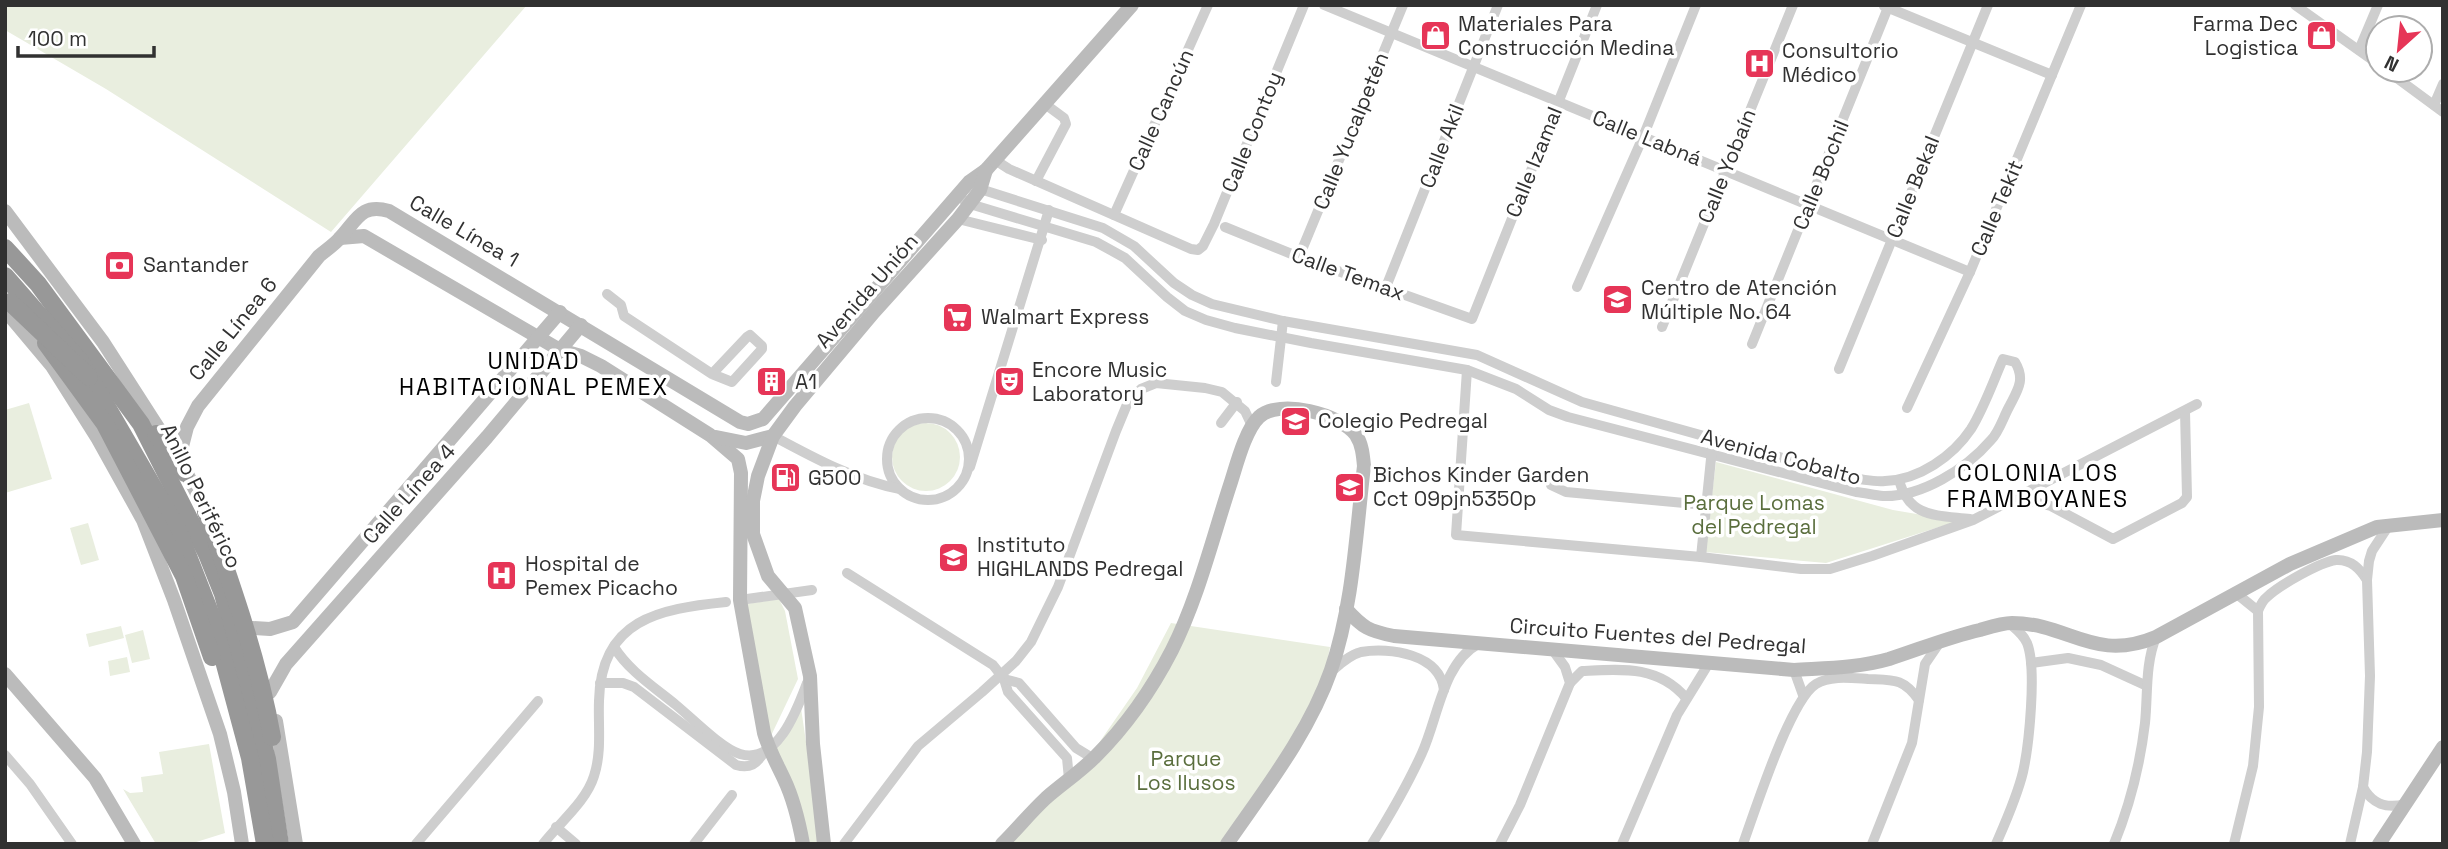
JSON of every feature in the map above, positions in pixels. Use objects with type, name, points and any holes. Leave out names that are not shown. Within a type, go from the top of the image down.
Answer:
[{"type":"highway","name":"Anillo Periférico","points":[[5,248],[38,284],[141,424],[207,554],[223,594],[267,759],[280,844]]},
{"type":"highway","points":[[5,259],[23,277],[75,344],[132,427],[176,509],[213,590],[257,747],[273,844]]},
{"type":"highway","points":[[5,276],[82,365],[177,528],[213,620],[250,758],[265,844]]},
{"type":"highway","points":[[38,284],[93,342],[144,418],[182,465]]},
{"type":"highway","points":[[5,290],[105,424],[184,576],[238,730],[260,844]]},
{"type":"highway","points":[[5,298],[89,377]]},
{"type":"highway","points":[[52,366],[105,424]]},
{"type":"highway","points":[[206,512],[229,577],[265,699],[290,844]]},
{"type":"street","name":"Avenida Unión","points":[[756,422],[770,413],[964,200],[991,165],[1132,5]]},
{"type":"street","name":"Calle Cancún","points":[[1114,215],[1208,5]]},
{"type":"street","name":"Calle Contoy","points":[[1114,215],[1191,249],[1198,250],[1203,246],[1304,5]]},
{"type":"street","name":"Calle Labná","points":[[1324,5],[1970,272]]},
{"type":"street","name":"Calle Yucalpetén","points":[[1299,257],[1403,5]]},
{"type":"street","name":"Calle Akil","points":[[1386,287],[1498,5]]},
{"type":"street","name":"Calle Izamal","points":[[1472,319],[1597,5]]},
{"type":"street","points":[[1577,287],[1643,137],[1696,5]]},
{"type":"street","name":"Calle Yobaín","points":[[1662,327],[1793,5]]},
{"type":"street","name":"Calle Bekal","points":[[1839,369],[1988,5]]},
{"type":"street","name":"Calle Tekit","points":[[1907,408],[1970,272],[2081,5]]},
{"type":"street","points":[[2295,5],[2364,54]]},
{"type":"street","points":[[2359,50],[2378,5]]},
{"type":"street","points":[[1887,6],[2052,75]]},
{"type":"street","name":"Calle Bochil","points":[[1752,344],[1887,6]]},
{"type":"street","points":[[2405,84],[2438,109],[2443,84]]},
{"type":"street","points":[[1036,181],[1066,124],[1064,118],[1045,103]]},
{"type":"street","points":[[991,165],[1036,181],[1114,215]]},
{"type":"street","name":"Avenida Cobalto","points":[[964,200],[1096,242],[1125,258],[1167,298],[1185,311],[1235,328],[1467,370],[1516,388],[1549,410],[1568,417],[1856,492],[1884,496],[1903,494],[1930,485],[1965,465],[1993,439],[2020,385],[2021,372],[2015,362],[2003,359],[1972,428],[1954,451],[1930,467],[1899,480],[1858,479],[1582,402],[1477,355],[1230,309],[1192,295],[1174,283],[1134,246],[1103,228],[975,186]]},
{"type":"street","name":"Avenida Unión","points":[[824,844],[813,744],[810,676],[794,608],[768,576],[753,534],[753,501],[758,476],[773,436],[795,406],[958,219],[964,200]]},
{"type":"street","name":"Calle Línea 1","points":[[340,238],[352,222],[368,209],[389,211],[740,422],[756,422]]},
{"type":"street","points":[[970,467],[966,439],[957,428],[944,420],[930,417],[903,425],[893,436],[888,449],[887,464],[891,477],[900,489],[910,496],[935,500],[957,489],[965,479],[970,467],[1042,240],[1049,210]]},
{"type":"street","points":[[5,211],[103,342],[182,465],[217,534],[252,628],[271,692],[304,844]]},
{"type":"street","points":[[958,219],[1042,240]]},
{"type":"street","name":"Calle Temax","points":[[1225,227],[1299,257],[1472,319]]},
{"type":"street","points":[[340,238],[363,236],[538,338],[601,366],[730,450],[740,464],[733,601],[767,751],[785,781],[803,844]]},
{"type":"street","name":"Calle Línea 6","points":[[182,465],[187,427],[198,406],[319,256],[340,238]]},
{"type":"street","points":[[607,294],[621,304],[624,316],[712,374],[732,382],[762,346],[750,335],[712,374]]},
{"type":"street","points":[[5,310],[52,366],[98,439],[143,520],[174,600],[228,763],[242,844]]},
{"type":"street","name":"Calle Línea 4","points":[[252,628],[270,629],[293,622],[559,312]]},
{"type":"street","points":[[1276,382],[1283,321]]},
{"type":"street","name":"Calle Línea 4","points":[[271,692],[286,664],[487,437],[581,325]]},
{"type":"street","points":[[1467,370],[1456,535],[1701,556],[1801,569],[1830,569],[1973,520],[2197,404]]},
{"type":"street","points":[[643,391],[646,380],[657,371]]},
{"type":"street","points":[[844,844],[918,746],[1003,677],[1031,642],[1044,618],[1128,402],[1141,389],[1156,383],[1205,388],[1222,392],[1237,402],[1252,426]]},
{"type":"street","points":[[1222,424],[1237,402]]},
{"type":"street","points":[[1002,844],[1045,799],[1094,759],[1118,733],[1153,686],[1192,603],[1252,426],[1266,412],[1288,409],[1334,418],[1356,435],[1362,448],[1364,466],[1346,609],[1330,673],[1304,728],[1227,844]]},
{"type":"street","points":[[2016,498],[2051,506],[2105,536],[2118,538],[2182,503],[2187,497],[2185,411]]},
{"type":"street","points":[[710,435],[746,443],[773,436],[827,463],[884,486],[900,489]]},
{"type":"street","points":[[1701,556],[1714,440]]},
{"type":"street","points":[[1899,480],[1903,494],[1914,508],[1973,520]]},
{"type":"street","points":[[1551,485],[1566,492],[1706,505]]},
{"type":"street","name":"Circuito Fuentes del Pedregal","points":[[1346,609],[1363,627],[1372,632],[1794,670],[1838,668],[1887,659],[1942,639],[2009,623],[2034,625],[2100,645],[2119,647],[2137,645],[2156,637],[2290,564],[2376,527],[2443,520]]},
{"type":"street","points":[[2350,844],[2367,752],[2370,676],[2367,580],[2372,551],[2389,524]]},
{"type":"street","points":[[2234,844],[2253,766],[2259,707],[2258,611],[2267,596],[2291,581],[2336,561],[2351,563],[2367,580]]},
{"type":"street","points":[[847,573],[982,658],[1003,677],[1019,683],[1076,748],[1094,759]]},
{"type":"street","points":[[543,844],[587,790],[594,776],[599,748],[600,682],[614,646],[623,633],[632,625],[651,617],[693,606],[812,590]]},
{"type":"street","points":[[2237,594],[2258,611]]},
{"type":"street","points":[[1996,844],[2023,773],[2028,740],[2031,663],[2023,635],[2009,623]]},
{"type":"street","points":[[2114,844],[2136,781],[2144,736],[2150,654],[2156,637]]},
{"type":"street","points":[[1872,844],[1912,743],[1925,664],[1942,639]]},
{"type":"street","points":[[1372,844],[1422,752],[1458,660],[1478,643]]},
{"type":"street","points":[[614,646],[623,661],[701,740],[736,765],[745,767],[754,764],[767,751],[800,703],[810,676]]},
{"type":"street","points":[[1552,649],[1565,667],[1570,683]]},
{"type":"street","points":[[1330,673],[1341,663],[1363,652],[1389,652],[1419,657],[1432,664],[1438,672],[1443,682],[1443,694]]},
{"type":"street","points":[[2031,663],[2068,658],[2101,665],[2147,686]]},
{"type":"street","points":[[1622,844],[1686,698],[1709,663]]},
{"type":"street","points":[[1500,844],[1520,806],[1570,683],[1582,671],[1625,669],[1656,676],[1675,684],[1686,698]]},
{"type":"street","points":[[1794,670],[1802,695]]},
{"type":"street","points":[[5,674],[94,778],[134,844]]},
{"type":"street","points":[[1003,677],[1008,692],[1067,758],[1069,779]]},
{"type":"street","points":[[1743,844],[1768,773],[1802,695],[1816,684],[1830,678],[1856,678],[1892,680],[1909,686],[1919,700]]},
{"type":"street","points":[[600,682],[623,683],[634,687],[674,710]]},
{"type":"street","points":[[207,698],[234,844]]},
{"type":"street","points":[[416,844],[538,701]]},
{"type":"street","points":[[282,745],[296,844]]},
{"type":"street","points":[[2379,844],[2443,747]]},
{"type":"street","points":[[5,755],[30,784],[72,844]]},
{"type":"street","points":[[2362,788],[2380,804],[2393,807],[2405,804]]},
{"type":"street","points":[[694,844],[732,795]]},
{"type":"street","points":[[556,827],[576,844]]},
{"type":"green space","points":[[5,5],[527,5],[331,232],[106,89],[5,30]]},
{"type":"green space","points":[[29,403],[52,479],[5,493],[5,410]]},
{"type":"green space","points":[[926,423],[939,425],[950,433],[958,444],[958,470],[950,481],[939,489],[926,491],[913,489],[902,481],[894,470],[892,457],[894,444],[902,433],[913,425]]},
{"type":"green space","name":"Parque Lomas del Pedregal","points":[[1716,462],[1893,510],[1958,521],[1826,563],[1705,552]]},
{"type":"green space","points":[[88,523],[99,560],[81,565],[70,528]]},
{"type":"green space","points":[[779,599],[785,611],[798,679],[769,740],[740,605]]},
{"type":"green space","name":"Parque Los Ilusos","points":[[1171,623],[1330,647],[1325,672],[1303,728],[1227,844],[999,844],[1092,753],[1137,688]]},
{"type":"green space","points":[[121,626],[124,638],[89,647],[86,634]]},
{"type":"green space","points":[[143,630],[150,659],[132,663],[125,635]]},
{"type":"green space","points":[[127,657],[130,672],[110,676],[108,661]]},
{"type":"green space","points":[[801,708],[821,844],[806,844],[774,752]]},
{"type":"green space","points":[[209,744],[225,833],[190,844],[156,844],[123,789],[130,793],[143,792],[141,777],[163,774],[159,752]]},
{"type":"place","name":"Materiales Para Construcción Medina","points":[[1435,36]]},
{"type":"place","name":"Farma Dec Logistica","points":[[2321,36]]},
{"type":"place","name":"Consultorio Médico","points":[[1759,63]]},
{"type":"place","name":"Santander","points":[[120,265]]},
{"type":"place","name":"Centro de Atención Múltiple No. 64","points":[[1618,300]]},
{"type":"place","name":"Walmart Express","points":[[958,317]]},
{"type":"place","name":"A1","points":[[772,382]]},
{"type":"place","name":"Encore Music Laboratory","points":[[1009,382]]},
{"type":"place","name":"Colegio Pedregal","points":[[1295,421]]},
{"type":"place","name":"G500","points":[[785,478]]},
{"type":"place","name":"Bichos Kinder Garden Cct 09pjn5350p","points":[[1350,487]]},
{"type":"place","name":"Instituto HIGHLANDS Pedregal","points":[[954,557]]},
{"type":"place","name":"Hospital de Pemex Picacho","points":[[502,576]]},
{"type":"district","name":"UNIDAD HABITACIONAL PEMEX","points":[[534,374]]},
{"type":"district","name":"COLONIA LOS FRAMBOYANES","points":[[2038,486]]}]
